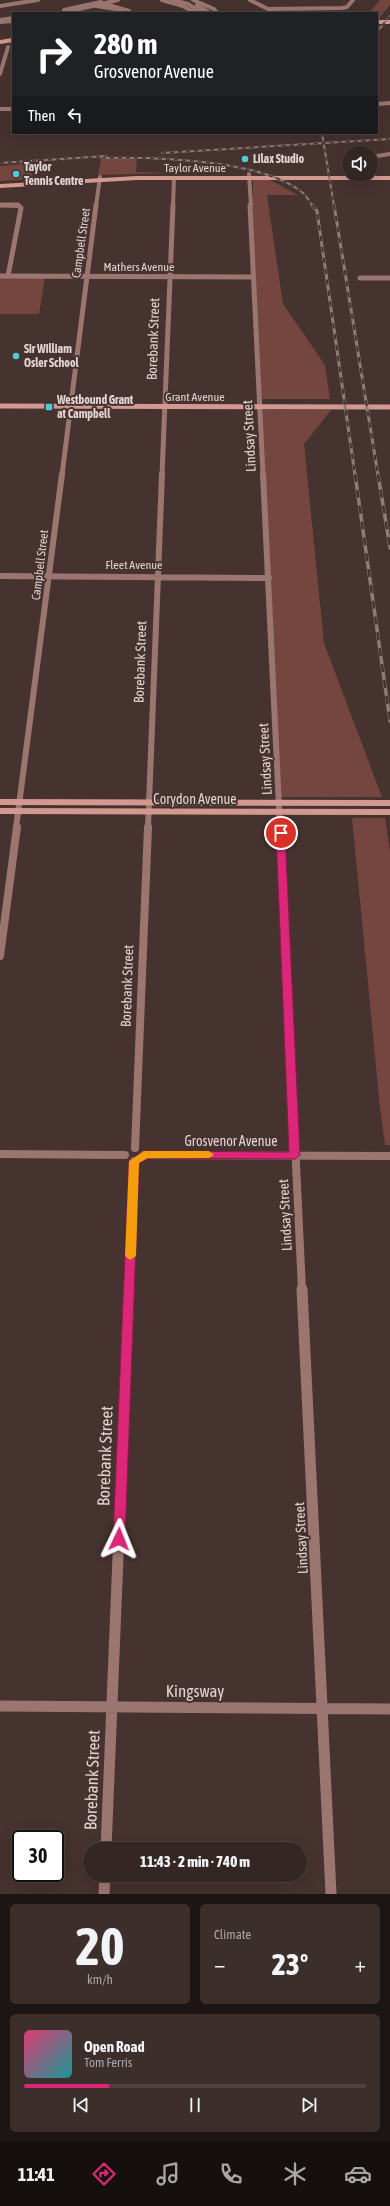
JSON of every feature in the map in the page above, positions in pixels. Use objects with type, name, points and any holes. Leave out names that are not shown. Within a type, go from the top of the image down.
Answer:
[{"type":"main road","points":[[378,21],[390,20]]},
{"type":"main road","points":[[0,38],[12,36]]},
{"type":"main road","points":[[0,42],[12,40]]},
{"type":"main road","name":"Taylor Avenue","points":[[0,183],[100,178],[342,175]]},
{"type":"main road","name":"Taylor Avenue","points":[[378,176],[390,175]]},
{"type":"main road","name":"Taylor Avenue","points":[[0,186],[100,178],[342,176]]},
{"type":"main road","name":"Taylor Avenue","points":[[378,177],[390,178]]},
{"type":"main road","name":"Grant Avenue","points":[[0,401],[71,404]]},
{"type":"main road","name":"Grant Avenue","points":[[0,406],[71,404],[390,402]]},
{"type":"main road","name":"Grant Avenue","points":[[260,404],[390,407]]},
{"type":"main road","name":"Corydon Avenue","points":[[0,802],[390,803]]},
{"type":"main road","name":"Corydon Avenue","points":[[0,811],[390,812]]},
{"type":"street","points":[[0,6],[38,0]]},
{"type":"street","points":[[64,12],[66,10],[118,0]]},
{"type":"street","points":[[162,0],[182,6],[193,12]]},
{"type":"street","points":[[173,0],[188,4],[200,12]]},
{"type":"street","points":[[184,0],[200,6],[209,12]]},
{"type":"street","points":[[194,0],[214,9],[216,12]]},
{"type":"street","points":[[250,0],[268,9],[342,8],[347,7],[353,0]]},
{"type":"street","points":[[75,12],[106,2],[129,11],[120,12],[96,6]]},
{"type":"street","points":[[0,22],[12,21]]},
{"type":"street","points":[[0,74],[8,47]]},
{"type":"street","points":[[3,61],[8,61]]},
{"type":"street","points":[[378,104],[390,103]]},
{"type":"street","points":[[0,109],[12,109]]},
{"type":"street","points":[[378,156],[390,154]]},
{"type":"street","name":"Lindsay Street","points":[[249,176],[331,1894]]},
{"type":"street","name":"Campbell Street","points":[[0,956],[100,178]]},
{"type":"street","name":"Borebank Street","points":[[135,1148],[174,178]]},
{"type":"street","points":[[0,205],[18,205],[21,208],[8,276]]},
{"type":"street","name":"Mathers Avenue","points":[[0,276],[254,277]]},
{"type":"street","points":[[360,278],[390,278]]},
{"type":"street","name":"Fleet Avenue","points":[[0,576],[269,578]]},
{"type":"street","points":[[0,1154],[125,1154],[126,1151],[135,1148],[142,1150],[144,1155],[143,1158],[134,1161],[129,1160],[125,1154]]},
{"type":"street","name":"Grosvenor Avenue","points":[[144,1155],[390,1156]]},
{"type":"street","name":"Borebank Street","points":[[106,1842],[134,1161]]},
{"type":"street","name":"Kingsway","points":[[0,1706],[390,1709]]},
{"type":"street","points":[[104,1894],[105,1882]]},
{"type":"shaded area","points":[[380,0],[390,0],[390,5],[378,20],[378,12],[370,12]]},
{"type":"shaded area","points":[[137,158],[136,172],[169,173],[98,175],[101,159]]},
{"type":"shaded area","name":"Taylor Tennis Centre","points":[[32,163],[35,168],[30,170],[34,179],[0,181],[0,166]]},
{"type":"shaded area","points":[[253,180],[270,180],[298,195],[267,195],[283,304],[325,365],[330,399],[260,399],[253,277]]},
{"type":"shaded area","points":[[0,276],[45,277],[39,314],[0,314]]},
{"type":"shaded area","points":[[261,410],[331,410],[304,444],[324,643],[382,797],[279,797]]},
{"type":"shaded area","points":[[352,818],[385,818],[390,852],[390,1145],[385,1145],[380,1108]]},
{"type":"railway","points":[[378,31],[390,16]]},
{"type":"railway","points":[[322,134],[324,143]]},
{"type":"railway","points":[[324,143],[390,139]]},
{"type":"railway","points":[[162,153],[324,143]]},
{"type":"railway","points":[[324,143],[334,206]]},
{"type":"railway","points":[[0,163],[106,156]]},
{"type":"railway","points":[[102,158],[150,158],[208,162],[263,173],[286,182],[304,194],[313,206]]},
{"type":"railway","points":[[312,205],[317,211],[355,475]]},
{"type":"railway","points":[[334,205],[378,475]]},
{"type":"railway","points":[[355,474],[390,721]]},
{"type":"railway","points":[[378,474],[390,548]]},
{"type":"slow traffic","points":[[130,1256],[134,1161],[143,1158],[144,1155],[209,1155]]},
{"type":"place","name":"Lilax Studio","points":[[245,159]]},
{"type":"place","name":"Taylor Tennis Centre","points":[[16,174]]},
{"type":"place","name":"Sir William Osler School","points":[[16,356]]},
{"type":"place","name":"Westbound Grant at Campbell","points":[[49,407]]},
{"type":"route","points":[[119,1539],[134,1161],[143,1158],[144,1155],[295,1155],[281,833]]}]
